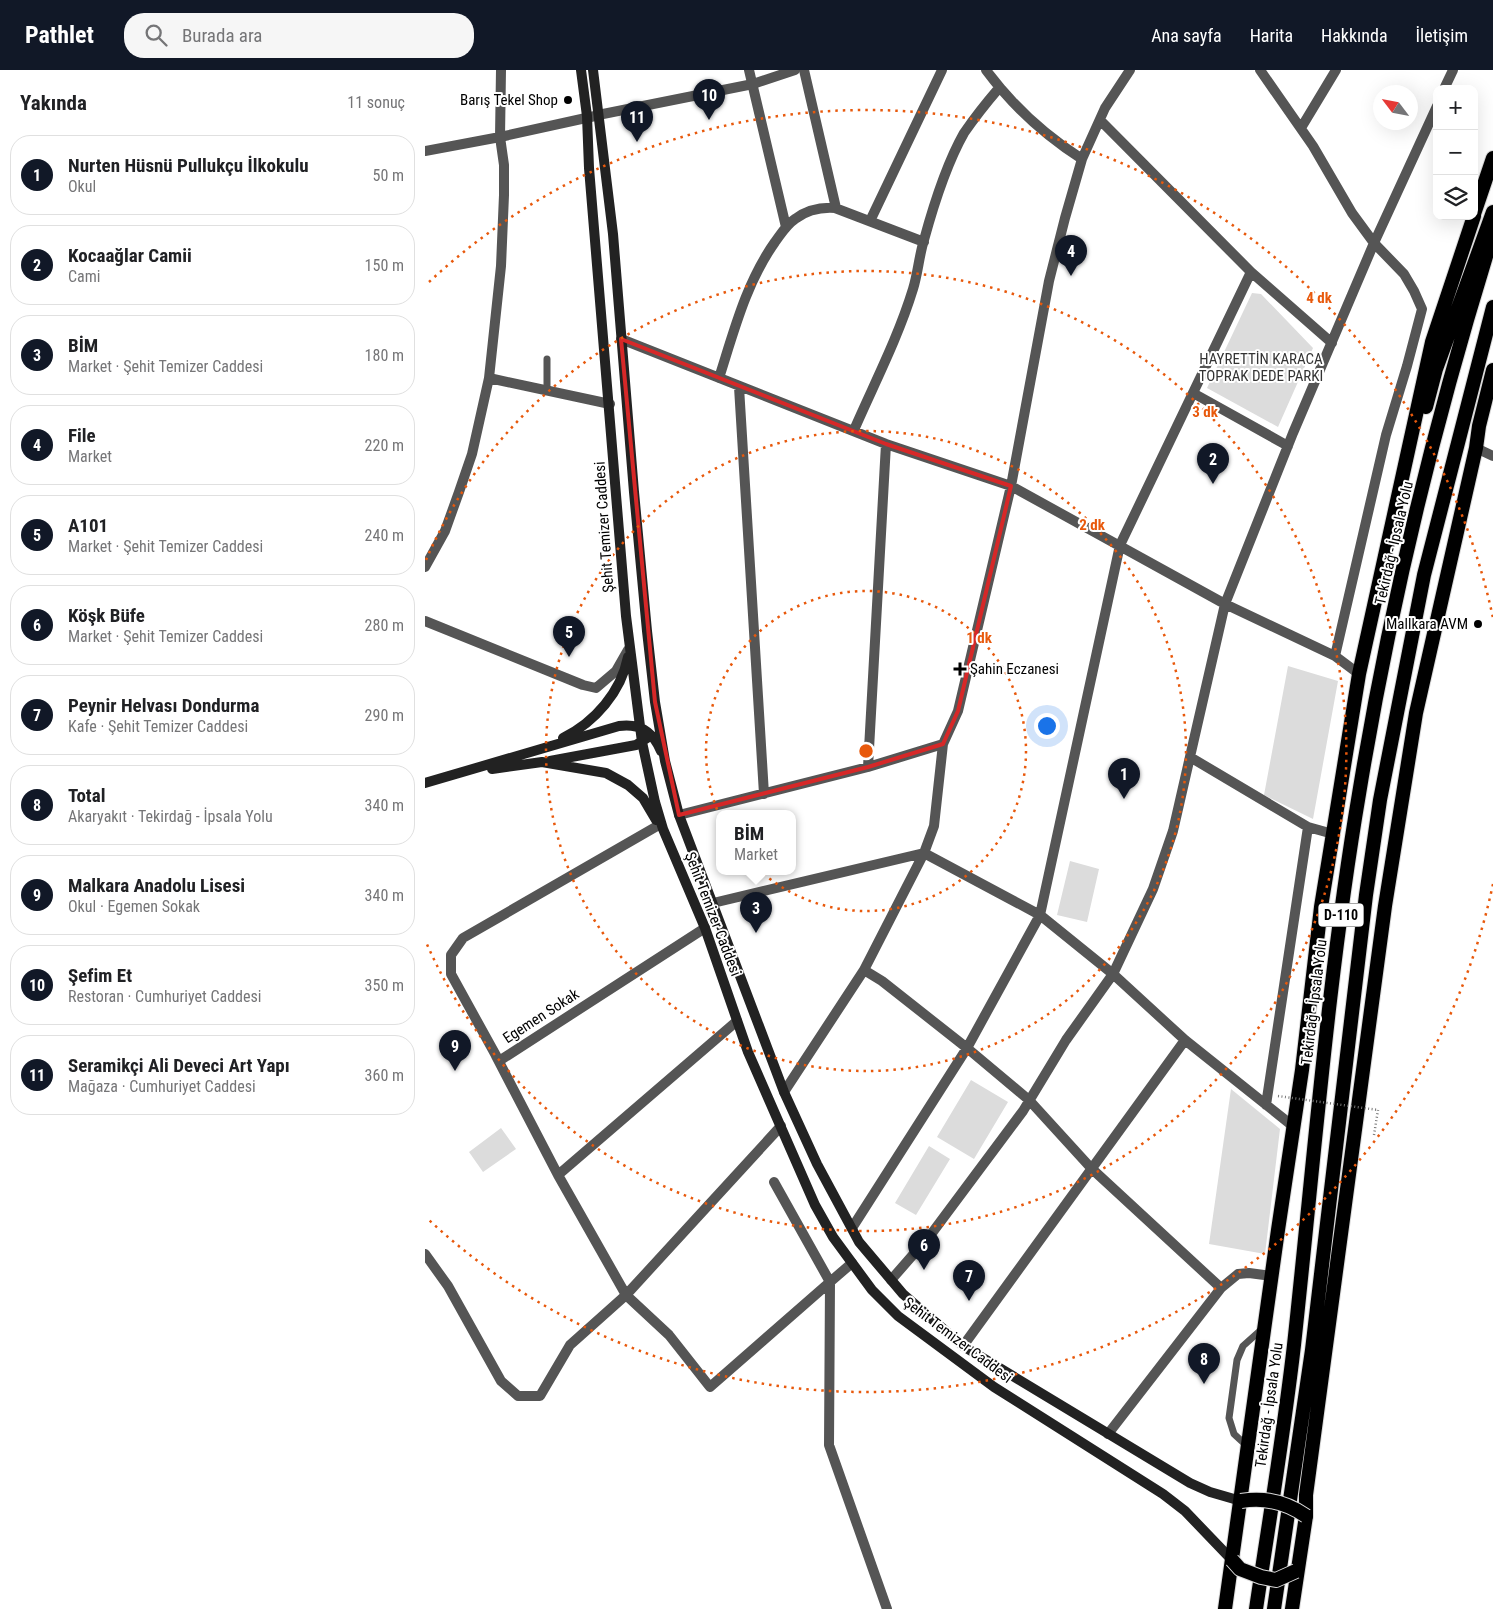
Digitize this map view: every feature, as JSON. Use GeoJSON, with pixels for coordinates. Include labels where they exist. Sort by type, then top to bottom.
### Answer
{"type":"FeatureCollection","features":[{"type":"Feature","properties":{"kind":"highway"},"geometry":{"type":"LineString","coordinates":[[1478,203],[1493,158]]}},
{"type":"Feature","properties":{"kind":"highway"},"geometry":{"type":"LineString","coordinates":[[1394,518],[1436,369],[1493,212]]}},
{"type":"Feature","properties":{"kind":"highway"},"geometry":{"type":"LineString","coordinates":[[1225,1609],[1294,1127],[1320,916],[1359,674],[1432,342],[1472,220]]}},
{"type":"Feature","properties":{"kind":"highway","name":"Tekirdağ - İpsala Yolu"},"geometry":{"type":"LineString","coordinates":[[1256,1609],[1293,1348],[1317,1103],[1344,894],[1373,712],[1401,581],[1436,434],[1464,327],[1493,234]]}},
{"type":"Feature","properties":{"kind":"highway","name":"D-110"},"geometry":{"type":"LineString","coordinates":[[1273,1609],[1312,1350],[1366,895],[1380,800],[1424,575],[1493,307]]}},
{"type":"Feature","properties":{"kind":"highway"},"geometry":{"type":"LineString","coordinates":[[1292,1609],[1306,1516],[1307,1485],[1385,906],[1416,713],[1493,370]]}},
{"type":"Feature","properties":{"kind":"highway"},"geometry":{"type":"LineString","coordinates":[[1476,448],[1493,402]]}},
{"type":"Feature","properties":{"kind":"highway"},"geometry":{"type":"LineString","coordinates":[[1241,1501],[1250,1499],[1280,1502],[1293,1507],[1306,1516]]}},
{"type":"Feature","properties":{"kind":"highway"},"geometry":{"type":"LineString","coordinates":[[1232,1560],[1240,1569],[1261,1578],[1276,1580],[1297,1571]]}},
{"type":"Feature","properties":{"kind":"main road","name":"Şehit Temizer Caddesi"},"geometry":{"type":"LineString","coordinates":[[581,70],[587,116],[589,168],[630,646],[643,742],[661,827],[705,928],[748,1052],[815,1205],[833,1237],[872,1290],[920,1334],[994,1387],[1163,1494],[1185,1511],[1232,1560]]}},
{"type":"Feature","properties":{"kind":"main road","name":"Şehit Temizer Caddesi"},"geometry":{"type":"LineString","coordinates":[[593,70],[613,234],[635,502],[655,702],[665,761],[679,815],[784,1092],[817,1164],[859,1242],[903,1294],[963,1346],[1190,1483],[1210,1492],[1241,1501]]}},
{"type":"Feature","properties":{"kind":"main road"},"geometry":{"type":"LineString","coordinates":[[541,748],[581,727],[609,700],[623,676],[630,646]]}},
{"type":"Feature","properties":{"kind":"main road"},"geometry":{"type":"LineString","coordinates":[[464,772],[542,762],[636,745],[643,742],[654,726],[655,702]]}},
{"type":"Feature","properties":{"kind":"main road"},"geometry":{"type":"LineString","coordinates":[[425,783],[541,748],[631,724],[650,734],[659,746],[665,761]]}},
{"type":"Feature","properties":{"kind":"main road"},"geometry":{"type":"LineString","coordinates":[[542,762],[606,773],[628,785],[643,798],[661,827]]}},
{"type":"Feature","properties":{"kind":"street"},"geometry":{"type":"LineString","coordinates":[[425,567],[445,531],[464,477],[474,444],[489,378],[501,266],[505,195],[501,137],[501,70]]}},
{"type":"Feature","properties":{"kind":"street"},"geometry":{"type":"LineString","coordinates":[[749,70],[786,227]]}},
{"type":"Feature","properties":{"kind":"street"},"geometry":{"type":"LineString","coordinates":[[425,150],[501,137],[587,116],[753,84],[795,70]]}},
{"type":"Feature","properties":{"kind":"street"},"geometry":{"type":"LineString","coordinates":[[804,70],[836,208]]}},
{"type":"Feature","properties":{"kind":"street"},"geometry":{"type":"LineString","coordinates":[[870,221],[942,70]]}},
{"type":"Feature","properties":{"kind":"street"},"geometry":{"type":"LineString","coordinates":[[986,70],[999,88],[1059,144],[1082,160]]}},
{"type":"Feature","properties":{"kind":"street"},"geometry":{"type":"LineString","coordinates":[[784,1092],[864,970],[924,853],[934,826],[943,744],[958,711],[1011,486],[1049,281],[1082,160],[1105,108],[1130,70]]}},
{"type":"Feature","properties":{"kind":"street"},"geometry":{"type":"LineString","coordinates":[[1260,70],[1313,146],[1357,220],[1374,243],[1403,274],[1414,291],[1422,309],[1386,435],[1335,656]]}},
{"type":"Feature","properties":{"kind":"street"},"geometry":{"type":"LineString","coordinates":[[1301,128],[1336,70]]}},
{"type":"Feature","properties":{"kind":"street"},"geometry":{"type":"LineString","coordinates":[[1447,85],[1453,70]]}},
{"type":"Feature","properties":{"kind":"street"},"geometry":{"type":"LineString","coordinates":[[853,430],[908,303],[917,278],[923,242],[939,192],[960,142],[979,112],[999,88]]}},
{"type":"Feature","properties":{"kind":"street"},"geometry":{"type":"LineString","coordinates":[[891,1280],[931,1233],[1023,1111],[1066,1040],[1113,974],[1153,889],[1173,831],[1225,604],[1288,446],[1374,243],[1433,115]]}},
{"type":"Feature","properties":{"kind":"street"},"geometry":{"type":"LineString","coordinates":[[1100,120],[1251,272],[1332,343]]}},
{"type":"Feature","properties":{"kind":"street"},"geometry":{"type":"LineString","coordinates":[[719,378],[750,285],[767,254],[786,227],[796,218],[820,207],[836,208],[923,242]]}},
{"type":"Feature","properties":{"kind":"street"},"geometry":{"type":"LineString","coordinates":[[852,1228],[967,1048],[1040,915],[1120,545],[1251,272]]}},
{"type":"Feature","properties":{"kind":"street"},"geometry":{"type":"LineString","coordinates":[[621,339],[886,444],[1011,486],[1225,604],[1335,656],[1359,674]]}},
{"type":"Feature","properties":{"kind":"street"},"geometry":{"type":"LineString","coordinates":[[489,378],[610,404]]}},
{"type":"Feature","properties":{"kind":"street"},"geometry":{"type":"LineString","coordinates":[[739,387],[764,794]]}},
{"type":"Feature","properties":{"kind":"street"},"geometry":{"type":"LineString","coordinates":[[1193,392],[1288,446]]}},
{"type":"Feature","properties":{"kind":"street"},"geometry":{"type":"LineString","coordinates":[[869,767],[886,444]]}},
{"type":"Feature","properties":{"kind":"street"},"geometry":{"type":"LineString","coordinates":[[1476,448],[1493,456]]}},
{"type":"Feature","properties":{"kind":"street"},"geometry":{"type":"LineString","coordinates":[[425,621],[583,685],[596,688],[616,671],[630,646]]}},
{"type":"Feature","properties":{"kind":"street"},"geometry":{"type":"LineString","coordinates":[[679,815],[869,767],[943,744]]}},
{"type":"Feature","properties":{"kind":"street"},"geometry":{"type":"LineString","coordinates":[[1190,757],[1309,827],[1333,834]]}},
{"type":"Feature","properties":{"kind":"street","name":"Egemen Sokak"},"geometry":{"type":"LineString","coordinates":[[661,827],[463,938],[451,955],[451,974],[499,1061],[705,928]]}},
{"type":"Feature","properties":{"kind":"street"},"geometry":{"type":"LineString","coordinates":[[1266,1105],[1309,827]]}},
{"type":"Feature","properties":{"kind":"street"},"geometry":{"type":"LineString","coordinates":[[713,904],[924,853],[1040,915],[1113,974],[1185,1040],[1294,1127]]}},
{"type":"Feature","properties":{"kind":"street"},"geometry":{"type":"LineString","coordinates":[[864,970],[882,981],[1029,1100],[1091,1168],[1221,1288]]}},
{"type":"Feature","properties":{"kind":"street"},"geometry":{"type":"LineString","coordinates":[[558,1175],[737,1020]]}},
{"type":"Feature","properties":{"kind":"street"},"geometry":{"type":"LineString","coordinates":[[963,1346],[1185,1040]]}},
{"type":"Feature","properties":{"kind":"street"},"geometry":{"type":"LineString","coordinates":[[496,1056],[558,1175],[626,1295],[669,1336],[710,1388],[852,1263]]}},
{"type":"Feature","properties":{"kind":"street"},"geometry":{"type":"LineString","coordinates":[[425,1254],[448,1286],[501,1381],[518,1396],[539,1396],[570,1345],[626,1295],[781,1126]]}},
{"type":"Feature","properties":{"kind":"street"},"geometry":{"type":"LineString","coordinates":[[774,1182],[830,1282],[829,1444],[887,1609]]}},
{"type":"Feature","properties":{"kind":"street"},"geometry":{"type":"LineString","coordinates":[[1108,1434],[1221,1288],[1238,1274],[1249,1273],[1272,1276]]}},
{"type":"Feature","properties":{"kind":"lane"},"geometry":{"type":"LineString","coordinates":[[547,359],[547,391]]}},
{"type":"Feature","properties":{"kind":"lane"},"geometry":{"type":"LineString","coordinates":[[1248,1448],[1234,1434],[1229,1418],[1237,1360],[1243,1346],[1265,1327]]}},
{"type":"Feature","properties":{"kind":"path"},"geometry":{"type":"LineString","coordinates":[[1278,1096],[1379,1110],[1375,1135]]}},
{"type":"Feature","properties":{"kind":"highlighted area"},"geometry":{"type":"Polygon","coordinates":[[[621,339],[886,444],[1011,486],[958,711],[943,744],[868,767],[679,815],[655,702],[621,339]]]}},
{"type":"Feature","properties":{"kind":"green space","name":"HAYRETTİN KARACA TOPRAK DEDE PARKI"},"geometry":{"type":"Polygon","coordinates":[[[1252,293],[1261,294],[1313,348],[1278,427],[1207,388],[1252,293]]]}},
{"type":"Feature","properties":{"kind":"green space"},"geometry":{"type":"Polygon","coordinates":[[[1288,666],[1338,681],[1313,819],[1264,795],[1288,666]]]}},
{"type":"Feature","properties":{"kind":"green space"},"geometry":{"type":"Polygon","coordinates":[[[1070,861],[1099,869],[1087,922],[1057,915],[1070,861]]]}},
{"type":"Feature","properties":{"kind":"green space"},"geometry":{"type":"Polygon","coordinates":[[[971,1080],[1008,1102],[974,1159],[937,1137],[971,1080]]]}},
{"type":"Feature","properties":{"kind":"green space"},"geometry":{"type":"Polygon","coordinates":[[[1231,1089],[1280,1129],[1265,1254],[1209,1244],[1231,1089]]]}},
{"type":"Feature","properties":{"kind":"green space"},"geometry":{"type":"Polygon","coordinates":[[[501,1128],[516,1149],[483,1172],[469,1152],[501,1128]]]}},
{"type":"Feature","properties":{"kind":"green space"},"geometry":{"type":"Polygon","coordinates":[[[929,1146],[950,1159],[916,1215],[895,1203],[929,1146]]]}},
{"type":"Feature","properties":{"kind":"place","name":"Barış Tekel Shop"},"geometry":{"type":"Point","coordinates":[568,100]}},
{"type":"Feature","properties":{"kind":"place","name":"Şefim Et"},"geometry":{"type":"Point","coordinates":[709,120]}},
{"type":"Feature","properties":{"kind":"place","name":"Seramikçi Ali Deveci Art Yapı"},"geometry":{"type":"Point","coordinates":[637,142]}},
{"type":"Feature","properties":{"kind":"place","name":"File"},"geometry":{"type":"Point","coordinates":[1071,276]}},
{"type":"Feature","properties":{"kind":"place","name":"Kocaağlar Camii"},"geometry":{"type":"Point","coordinates":[1213,484]}},
{"type":"Feature","properties":{"kind":"place","name":"Mallkara AVM"},"geometry":{"type":"Point","coordinates":[1478,624]}},
{"type":"Feature","properties":{"kind":"place","name":"A101"},"geometry":{"type":"Point","coordinates":[569,657]}},
{"type":"Feature","properties":{"kind":"place","name":"Şahin Eczanesi"},"geometry":{"type":"Point","coordinates":[960,669]}},
{"type":"Feature","properties":{"kind":"place","name":"Nurten Hüsnü Pullukçu İlkokulu"},"geometry":{"type":"Point","coordinates":[1124,799]}},
{"type":"Feature","properties":{"kind":"place","name":"BİM"},"geometry":{"type":"Point","coordinates":[756,933]}},
{"type":"Feature","properties":{"kind":"place","name":"Malkara Anadolu Lisesi"},"geometry":{"type":"Point","coordinates":[455,1071]}},
{"type":"Feature","properties":{"kind":"place","name":"Köşk Büfe"},"geometry":{"type":"Point","coordinates":[924,1270]}},
{"type":"Feature","properties":{"kind":"place","name":"Peynir Helvası Dondurma"},"geometry":{"type":"Point","coordinates":[969,1301]}},
{"type":"Feature","properties":{"kind":"place","name":"Total"},"geometry":{"type":"Point","coordinates":[1204,1384]}}]}
